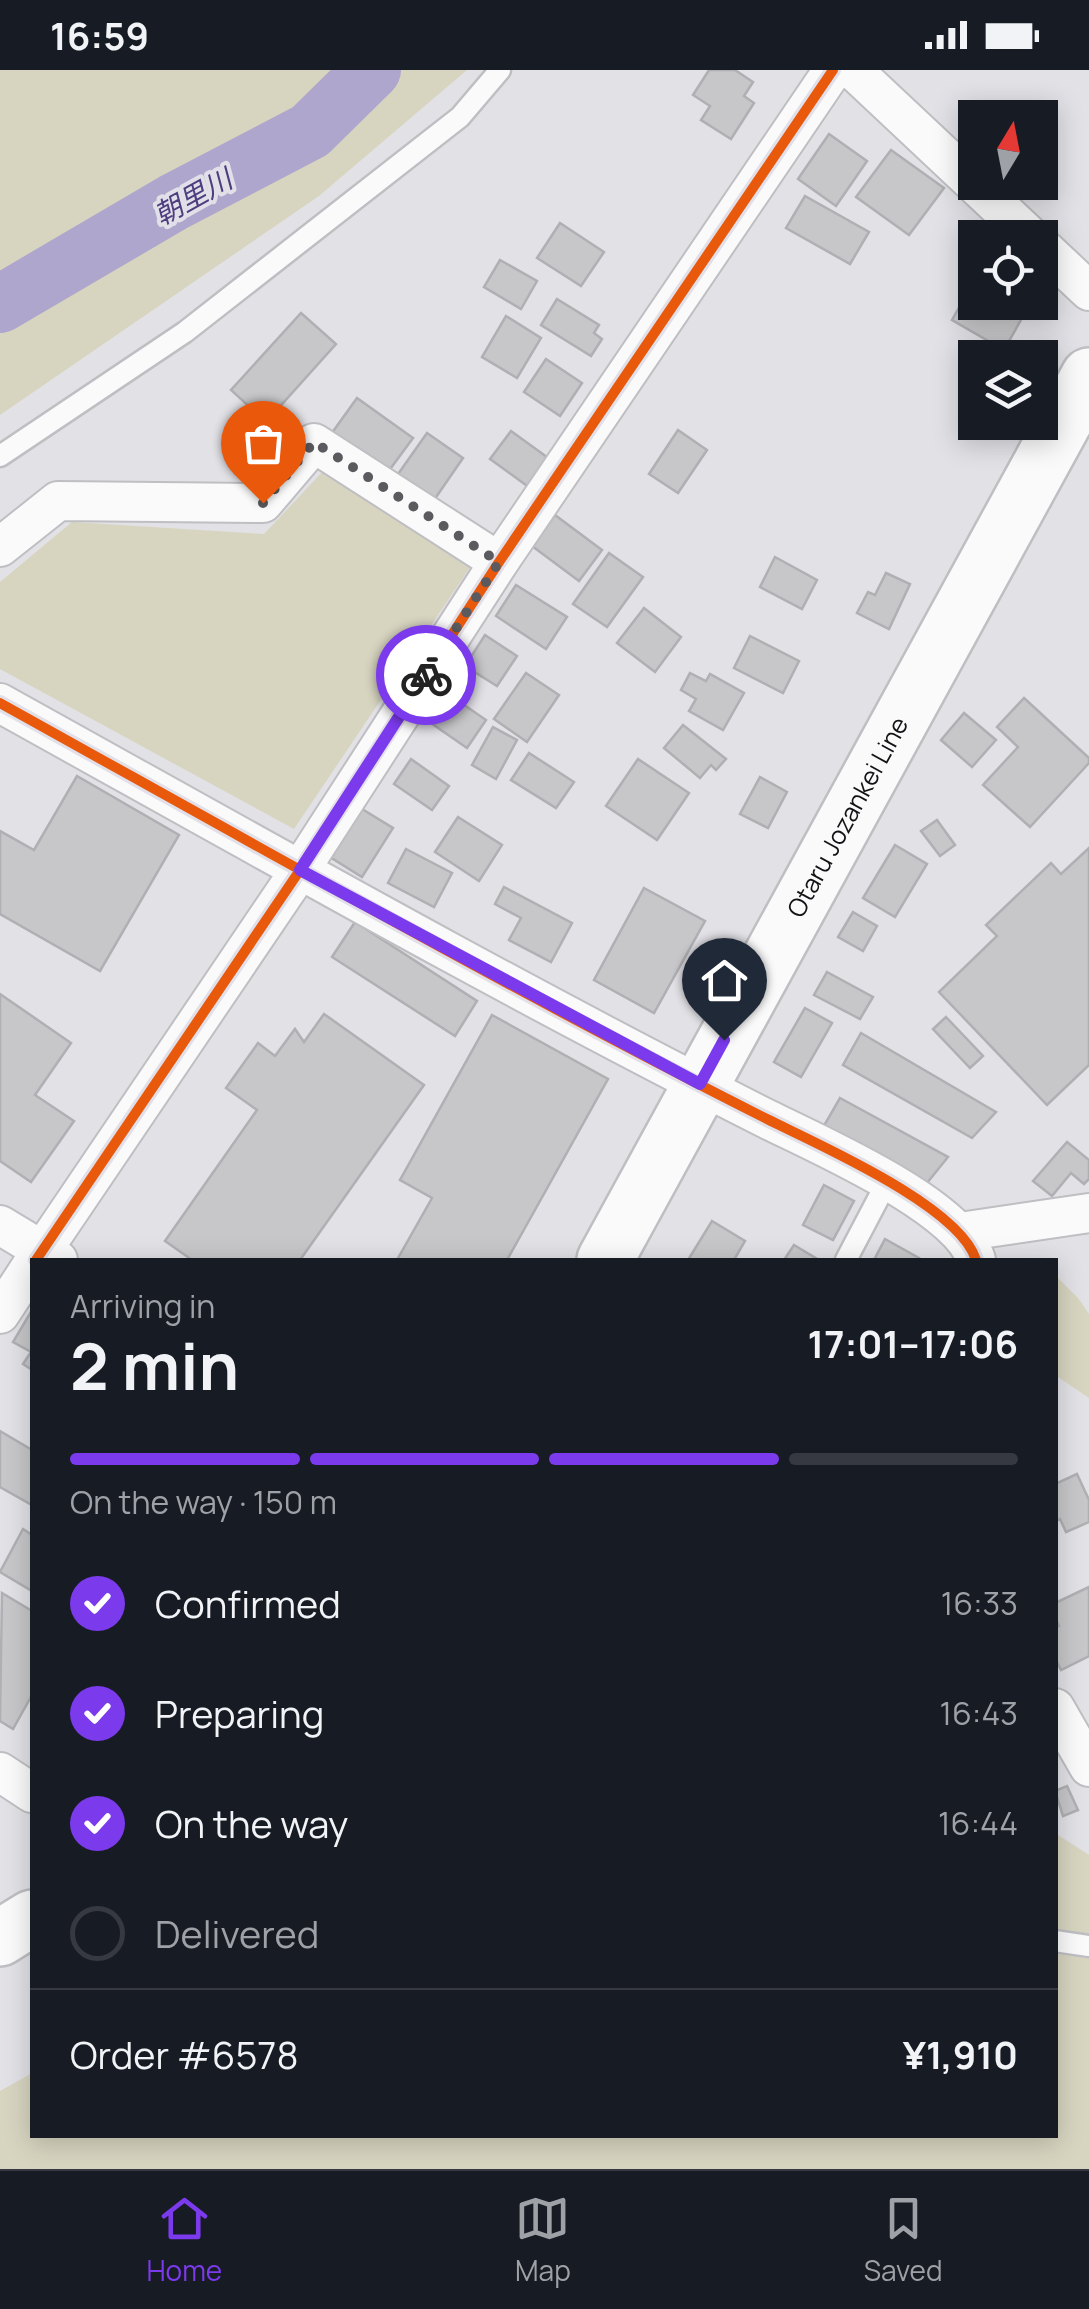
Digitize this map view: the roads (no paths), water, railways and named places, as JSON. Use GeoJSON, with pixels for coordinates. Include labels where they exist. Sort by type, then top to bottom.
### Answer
{"type":"FeatureCollection","features":[{"type":"Feature","properties":{"kind":"main road","name":"Otaru Jozankei Line"},"geometry":{"type":"LineString","coordinates":[[606,1258],[1089,376]]}},
{"type":"Feature","properties":{"kind":"main road"},"geometry":{"type":"LineString","coordinates":[[0,1938],[30,1919]]}},
{"type":"Feature","properties":{"kind":"street"},"geometry":{"type":"LineString","coordinates":[[43,1258],[499,562],[833,70]]}},
{"type":"Feature","properties":{"kind":"street"},"geometry":{"type":"LineString","coordinates":[[854,70],[1013,220]]}},
{"type":"Feature","properties":{"kind":"street"},"geometry":{"type":"LineString","coordinates":[[1058,262],[1089,291]]}},
{"type":"Feature","properties":{"kind":"street"},"geometry":{"type":"LineString","coordinates":[[0,547],[58,501],[263,503],[314,442],[499,562]]}},
{"type":"Feature","properties":{"kind":"street"},"geometry":{"type":"LineString","coordinates":[[0,703],[300,870],[888,1180],[968,1246],[1089,1214]]}},
{"type":"Feature","properties":{"kind":"street"},"geometry":{"type":"LineString","coordinates":[[0,1225],[41,1258]]}},
{"type":"Feature","properties":{"kind":"street"},"geometry":{"type":"LineString","coordinates":[[0,1314],[30,1275]]}},
{"type":"Feature","properties":{"kind":"street"},"geometry":{"type":"LineString","coordinates":[[1058,1717],[1089,1767]]}},
{"type":"Feature","properties":{"kind":"street"},"geometry":{"type":"LineString","coordinates":[[0,1772],[30,1792]]}},
{"type":"Feature","properties":{"kind":"lane"},"geometry":{"type":"LineString","coordinates":[[0,456],[185,332],[460,118],[500,70]]}},
{"type":"Feature","properties":{"kind":"lane"},"geometry":{"type":"LineString","coordinates":[[847,1258],[888,1180]]}},
{"type":"Feature","properties":{"kind":"lane"},"geometry":{"type":"LineString","coordinates":[[1058,1941],[1089,1946]]}},
{"type":"Feature","properties":{"kind":"waterway","name":"朝里川"},"geometry":{"type":"LineString","coordinates":[[0,304],[174,202],[310,131],[372,70]]}}]}
